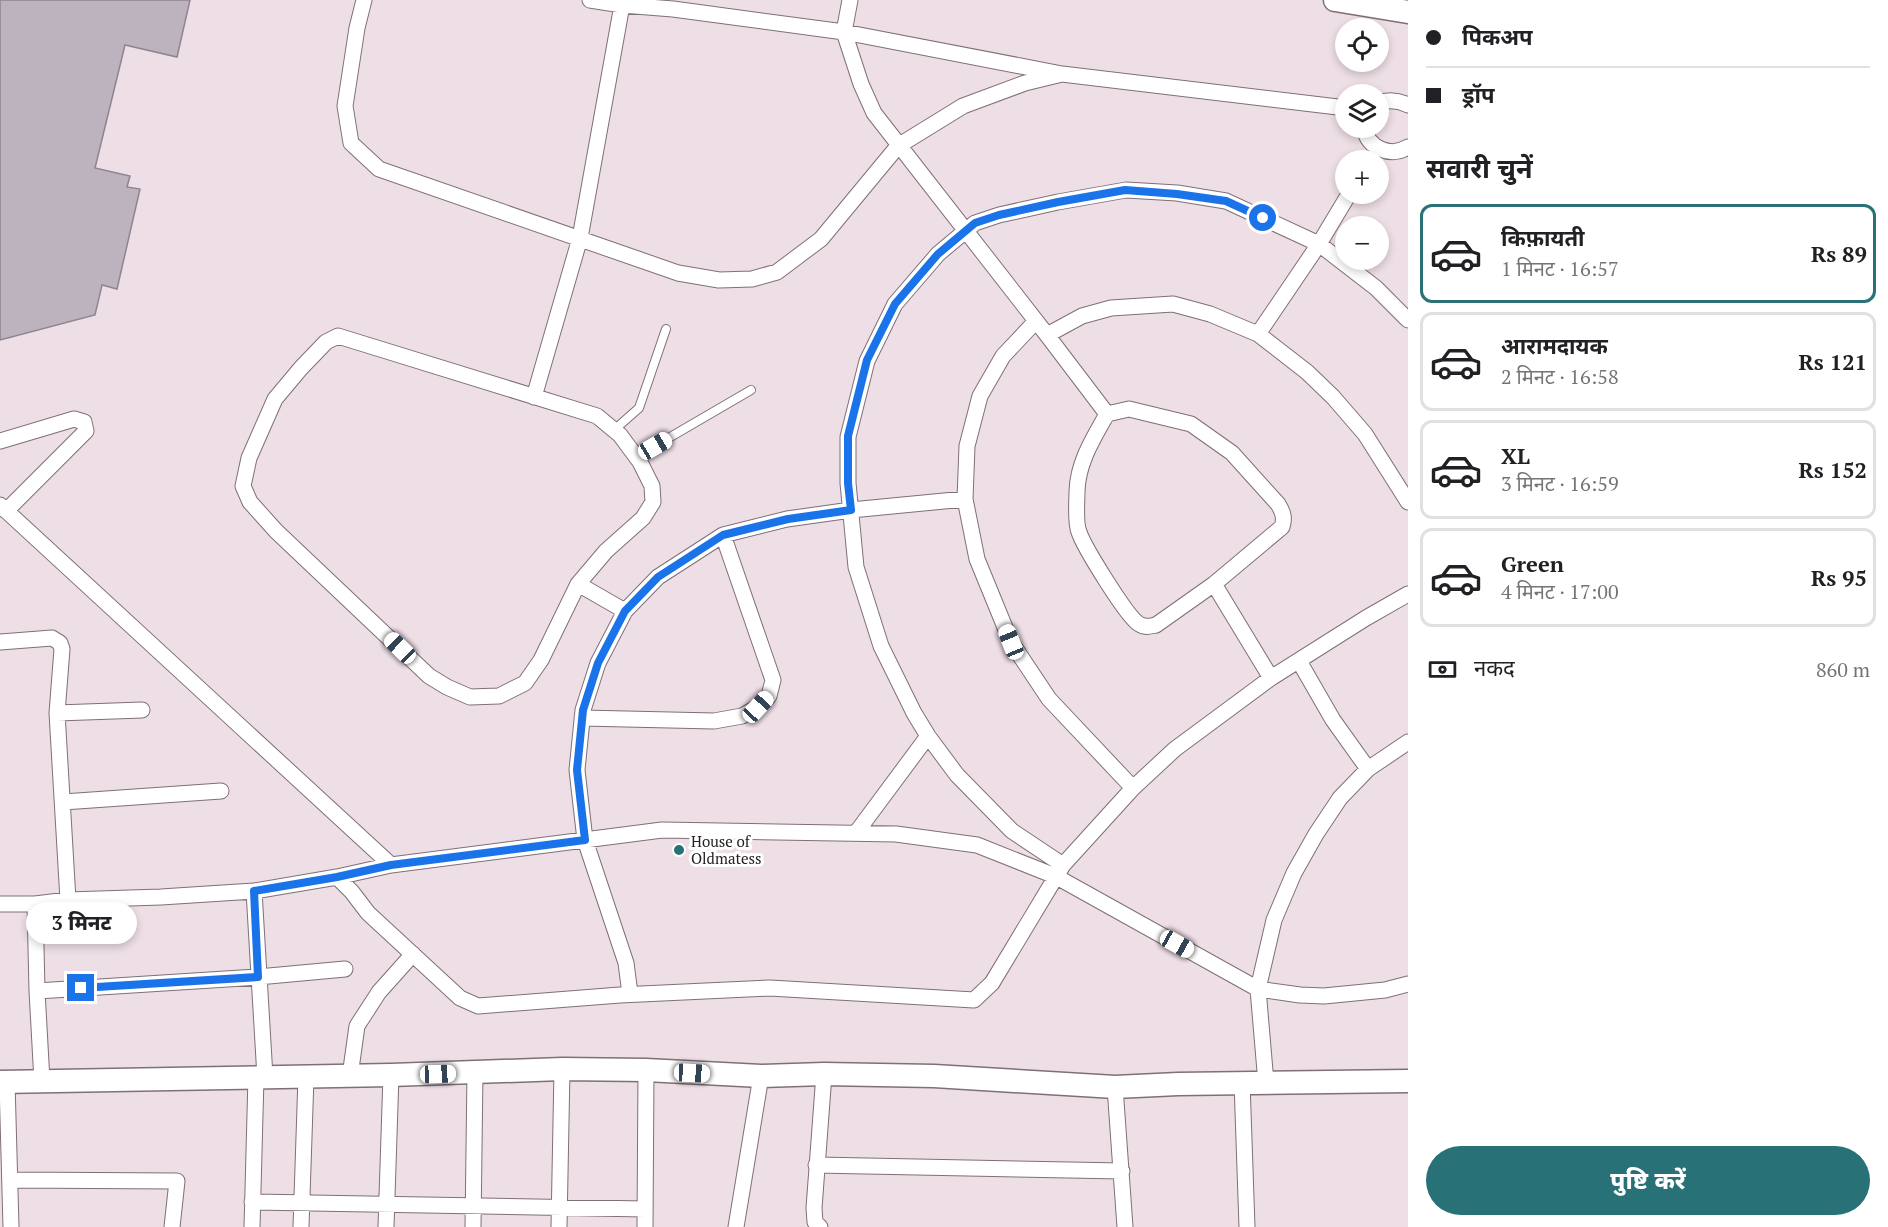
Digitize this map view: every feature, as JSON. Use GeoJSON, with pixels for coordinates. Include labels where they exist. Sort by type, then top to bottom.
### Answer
{"type":"FeatureCollection","features":[{"type":"Feature","properties":{"kind":"street"},"geometry":{"type":"LineString","coordinates":[[364,0],[357,27],[345,106],[351,143],[379,169],[678,273],[719,280],[752,279],[777,272],[821,238],[898,146],[963,106],[1025,83],[1062,74]]}},
{"type":"Feature","properties":{"kind":"street"},"geometry":{"type":"LineString","coordinates":[[590,0],[622,6],[673,9],[844,32],[1062,74],[1335,107]]}},
{"type":"Feature","properties":{"kind":"street"},"geometry":{"type":"LineString","coordinates":[[850,0],[844,32],[861,84],[874,113],[1107,414]]}},
{"type":"Feature","properties":{"kind":"street"},"geometry":{"type":"LineString","coordinates":[[1335,0],[1408,12]]}},
{"type":"Feature","properties":{"kind":"street"},"geometry":{"type":"LineString","coordinates":[[534,397],[580,238],[622,6]]}},
{"type":"Feature","properties":{"kind":"street"},"geometry":{"type":"LineString","coordinates":[[1389,101],[1399,101],[1408,105]]}},
{"type":"Feature","properties":{"kind":"street"},"geometry":{"type":"LineString","coordinates":[[1389,152],[1402,151],[1408,147]]}},
{"type":"Feature","properties":{"kind":"street"},"geometry":{"type":"LineString","coordinates":[[1408,320],[1376,288],[1319,244],[1226,201],[1125,190],[1058,202],[999,215],[975,223],[938,254],[895,304],[867,360],[848,436],[848,483],[856,567],[881,646],[928,736],[957,775],[1012,831],[1059,870],[1258,989],[1324,996],[1385,990],[1408,984]]}},
{"type":"Feature","properties":{"kind":"street"},"geometry":{"type":"LineString","coordinates":[[1258,334],[1319,244],[1343,204]]}},
{"type":"Feature","properties":{"kind":"street"},"geometry":{"type":"LineString","coordinates":[[1047,335],[1082,316],[1111,308],[1173,304],[1210,314],[1258,334],[1307,372],[1333,397],[1365,434],[1408,502]]}},
{"type":"Feature","properties":{"kind":"street"},"geometry":{"type":"LineString","coordinates":[[1036,321],[1003,356],[981,396],[967,446],[965,500],[977,559],[1011,642],[1049,699],[1133,788]]}},
{"type":"Feature","properties":{"kind":"street"},"geometry":{"type":"LineString","coordinates":[[338,336],[534,397],[597,416],[620,435],[636,457],[652,486],[653,502],[643,518],[606,551],[578,584],[541,660],[525,683],[499,696],[470,697],[429,676],[276,531],[250,502],[243,486],[249,458],[275,399],[326,342],[338,336]]}},
{"type":"Feature","properties":{"kind":"street"},"geometry":{"type":"LineString","coordinates":[[1130,409],[1191,424],[1232,453],[1278,504],[1285,520],[1282,527],[1214,584],[1156,625],[1146,627],[1139,625],[1131,617],[1099,568],[1078,531],[1077,489],[1085,454],[1107,414],[1130,409]]}},
{"type":"Feature","properties":{"kind":"street"},"geometry":{"type":"LineString","coordinates":[[0,441],[74,419],[84,422],[86,431],[3,508],[391,865]]}},
{"type":"Feature","properties":{"kind":"street"},"geometry":{"type":"LineString","coordinates":[[630,994],[626,963],[585,840],[577,770],[582,718],[598,663],[625,611],[658,577],[723,535],[788,519],[851,510],[965,500]]}},
{"type":"Feature","properties":{"kind":"street"},"geometry":{"type":"LineString","coordinates":[[582,718],[714,722],[742,716],[758,707],[769,696],[773,680],[723,535]]}},
{"type":"Feature","properties":{"kind":"street"},"geometry":{"type":"LineString","coordinates":[[578,584],[625,611]]}},
{"type":"Feature","properties":{"kind":"street"},"geometry":{"type":"LineString","coordinates":[[1214,584],[1271,678]]}},
{"type":"Feature","properties":{"kind":"street"},"geometry":{"type":"LineString","coordinates":[[337,877],[368,913],[460,998],[478,1006],[630,994],[770,988],[974,1000],[992,983],[1059,870],[1133,788],[1176,749],[1271,678],[1408,594]]}},
{"type":"Feature","properties":{"kind":"street"},"geometry":{"type":"LineString","coordinates":[[0,642],[52,638],[60,643],[62,649],[57,713],[68,900]]}},
{"type":"Feature","properties":{"kind":"street"},"geometry":{"type":"LineString","coordinates":[[1299,661],[1333,720],[1368,769]]}},
{"type":"Feature","properties":{"kind":"street"},"geometry":{"type":"LineString","coordinates":[[57,713],[142,710]]}},
{"type":"Feature","properties":{"kind":"street"},"geometry":{"type":"LineString","coordinates":[[856,833],[928,736]]}},
{"type":"Feature","properties":{"kind":"street"},"geometry":{"type":"LineString","coordinates":[[1266,1083],[1258,989],[1274,920],[1294,873],[1340,798],[1368,769],[1406,747]]}},
{"type":"Feature","properties":{"kind":"street"},"geometry":{"type":"LineString","coordinates":[[63,802],[221,791]]}},
{"type":"Feature","properties":{"kind":"street"},"geometry":{"type":"LineString","coordinates":[[0,904],[254,891],[391,865],[662,830],[896,834],[977,845],[1059,870]]}},
{"type":"Feature","properties":{"kind":"street"},"geometry":{"type":"LineString","coordinates":[[252,1227],[261,1077],[254,891]]}},
{"type":"Feature","properties":{"kind":"street"},"geometry":{"type":"LineString","coordinates":[[35,904],[42,1081]]}},
{"type":"Feature","properties":{"kind":"street"},"geometry":{"type":"LineString","coordinates":[[350,1076],[357,1026],[379,993],[413,954]]}},
{"type":"Feature","properties":{"kind":"street"},"geometry":{"type":"LineString","coordinates":[[37,991],[345,969]]}},
{"type":"Feature","properties":{"kind":"street"},"geometry":{"type":"LineString","coordinates":[[11,1227],[4,1082],[391,1076],[562,1069],[646,1070],[761,1076],[824,1074],[934,1076],[1114,1087],[1242,1082],[1407,1083]]}},
{"type":"Feature","properties":{"kind":"street"},"geometry":{"type":"LineString","coordinates":[[559,1227],[562,1069]]}},
{"type":"Feature","properties":{"kind":"street"},"geometry":{"type":"LineString","coordinates":[[645,1227],[646,1070]]}},
{"type":"Feature","properties":{"kind":"street"},"geometry":{"type":"LineString","coordinates":[[473,1227],[475,1072]]}},
{"type":"Feature","properties":{"kind":"street"},"geometry":{"type":"LineString","coordinates":[[820,1227],[815,1222],[814,1208],[824,1074]]}},
{"type":"Feature","properties":{"kind":"street"},"geometry":{"type":"LineString","coordinates":[[386,1227],[391,1076]]}},
{"type":"Feature","properties":{"kind":"street"},"geometry":{"type":"LineString","coordinates":[[736,1227],[761,1076]]}},
{"type":"Feature","properties":{"kind":"street"},"geometry":{"type":"LineString","coordinates":[[301,1227],[306,1077]]}},
{"type":"Feature","properties":{"kind":"street"},"geometry":{"type":"LineString","coordinates":[[1242,1082],[1246,1227]]}},
{"type":"Feature","properties":{"kind":"street"},"geometry":{"type":"LineString","coordinates":[[1114,1087],[1125,1227]]}},
{"type":"Feature","properties":{"kind":"street"},"geometry":{"type":"LineString","coordinates":[[816,1165],[1122,1171]]}},
{"type":"Feature","properties":{"kind":"street"},"geometry":{"type":"LineString","coordinates":[[10,1180],[177,1181],[172,1227]]}},
{"type":"Feature","properties":{"kind":"street"},"geometry":{"type":"LineString","coordinates":[[252,1202],[645,1209]]}},
{"type":"Feature","properties":{"kind":"lane"},"geometry":{"type":"LineString","coordinates":[[614,430],[639,408],[666,328]]}},
{"type":"Feature","properties":{"kind":"lane"},"geometry":{"type":"LineString","coordinates":[[636,457],[751,390]]}},
{"type":"Feature","properties":{"kind":"building"},"geometry":{"type":"Polygon","coordinates":[[[0,0],[190,0],[177,57],[125,45],[95,168],[130,176],[127,187],[140,189],[117,289],[102,285],[95,315],[0,340],[0,0]]]}},
{"type":"Feature","properties":{"kind":"place","name":"House of Oldmatess"},"geometry":{"type":"Point","coordinates":[679,850]}},
{"type":"Feature","properties":{"kind":"route"},"geometry":{"type":"LineString","coordinates":[[81,988],[258,977],[254,891],[391,865],[585,840],[577,770],[583,710],[598,663],[625,611],[658,577],[723,535],[788,519],[851,510],[848,483],[848,436],[867,360],[895,304],[938,254],[975,223],[999,215],[1058,202],[1125,190],[1226,201],[1263,218]]}}]}
